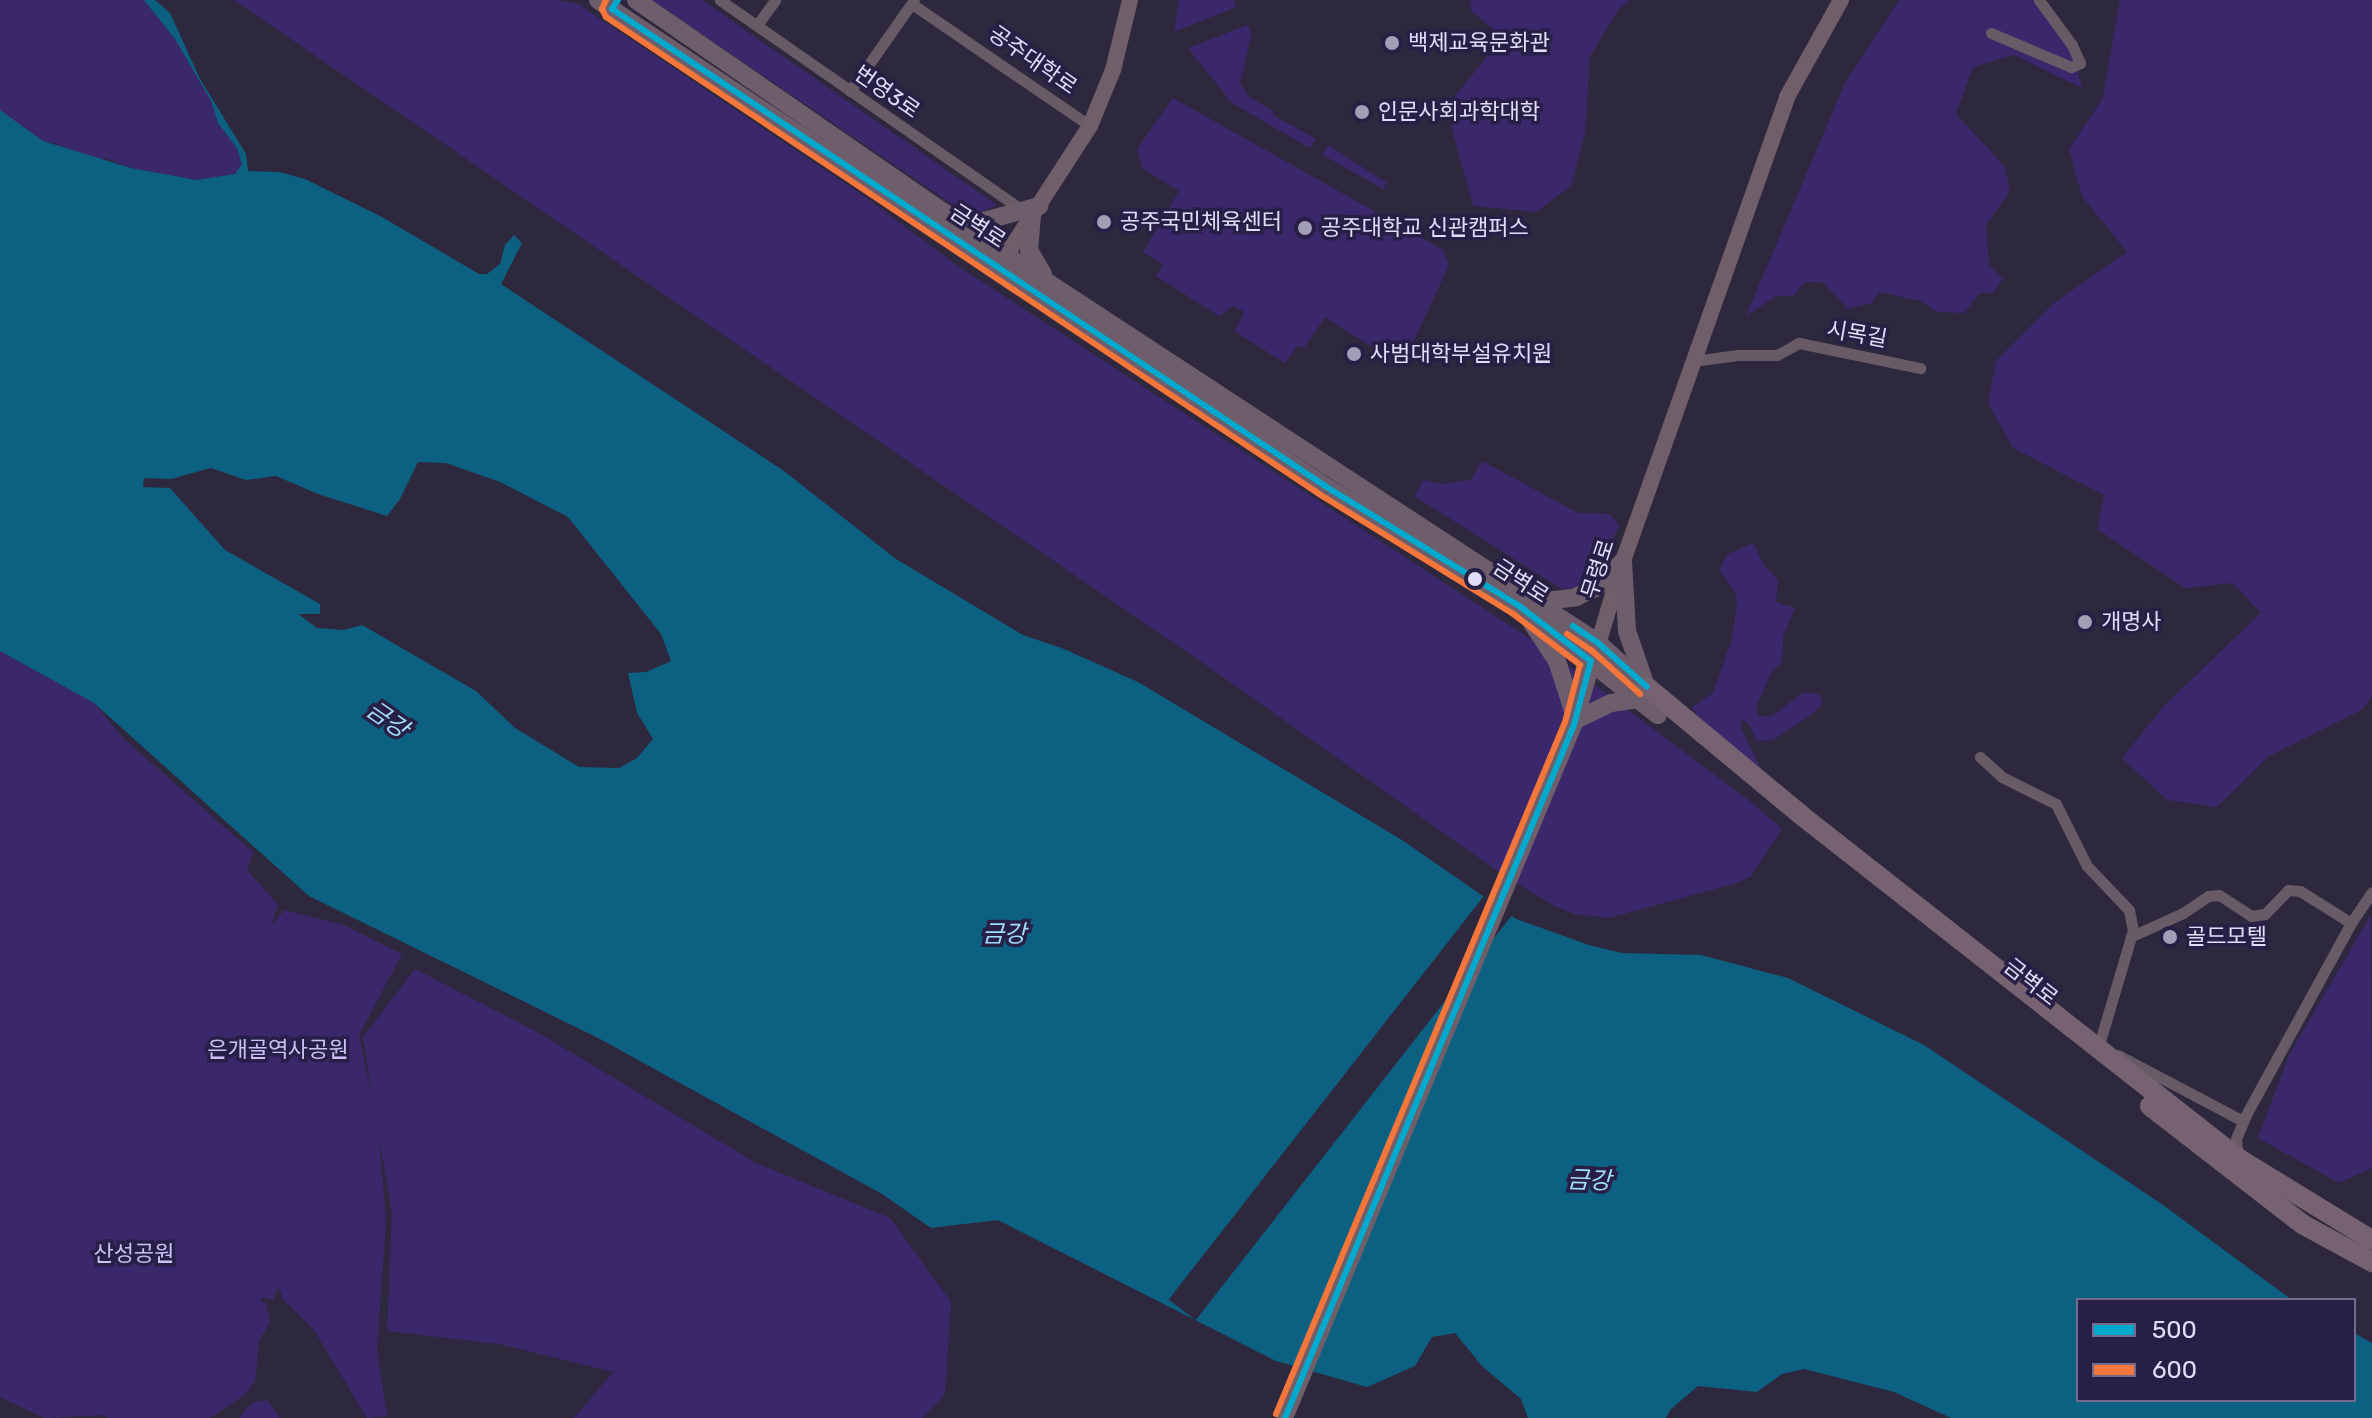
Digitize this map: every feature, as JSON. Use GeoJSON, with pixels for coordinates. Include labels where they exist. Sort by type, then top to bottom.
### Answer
{"type":"FeatureCollection","features":[{"type":"Feature","properties":{"kind":"highway","name":"금벽로"},"geometry":{"type":"LineString","coordinates":[[1643,693],[2238,1158],[2372,1240]]}},
{"type":"Feature","properties":{"kind":"highway","name":"금벽로"},"geometry":{"type":"LineString","coordinates":[[1658,715],[1795,827],[2230,1169],[2302,1224],[2372,1262]]}},
{"type":"Feature","properties":{"kind":"main road","name":"금벽로"},"geometry":{"type":"LineString","coordinates":[[636,0],[965,226],[1002,261],[1053,285],[1597,642],[1643,693],[1658,715]]}},
{"type":"Feature","properties":{"kind":"main road","name":"공주대학로"},"geometry":{"type":"LineString","coordinates":[[1002,261],[1090,126],[1113,70],[1130,0]]}},
{"type":"Feature","properties":{"kind":"main road","name":"무령로"},"geometry":{"type":"LineString","coordinates":[[1285,1418],[1575,723],[1623,561],[1787,97],[1841,0]]}},
{"type":"Feature","properties":{"kind":"main road","name":"금벽로"},"geometry":{"type":"LineString","coordinates":[[609,3],[1002,261],[1395,532],[1518,605],[1591,661],[1643,693]]}},
{"type":"Feature","properties":{"kind":"main road"},"geometry":{"type":"LineString","coordinates":[[965,226],[1032,211],[1029,250],[1035,265],[1053,285]]}},
{"type":"Feature","properties":{"kind":"main road"},"geometry":{"type":"LineString","coordinates":[[1518,605],[1557,661],[1575,723],[1611,703],[1643,693],[1627,631],[1623,561]]}},
{"type":"Feature","properties":{"kind":"main road"},"geometry":{"type":"LineString","coordinates":[[1538,602],[1576,597],[1597,587],[1623,561]]}},
{"type":"Feature","properties":{"kind":"street","name":"번영3로"},"geometry":{"type":"LineString","coordinates":[[720,0],[850,91],[1032,211]]}},
{"type":"Feature","properties":{"kind":"street"},"geometry":{"type":"LineString","coordinates":[[757,25],[775,0]]}},
{"type":"Feature","properties":{"kind":"street"},"geometry":{"type":"LineString","coordinates":[[1991,33],[2071,67],[2080,63],[2072,45],[2039,0]]}},
{"type":"Feature","properties":{"kind":"street","name":"공주대학로"},"geometry":{"type":"LineString","coordinates":[[850,91],[913,2],[1090,126]]}},
{"type":"Feature","properties":{"kind":"street","name":"시목길"},"geometry":{"type":"LineString","coordinates":[[1693,361],[1777,355],[1799,343],[1920,368]]}},
{"type":"Feature","properties":{"kind":"street"},"geometry":{"type":"LineString","coordinates":[[1980,757],[2002,777],[2056,804],[2087,866],[2129,910],[2132,936],[2098,1048],[2128,1059],[2243,1121]]}},
{"type":"Feature","properties":{"kind":"street"},"geometry":{"type":"LineString","coordinates":[[2132,936],[2183,913],[2208,896],[2219,895],[2251,916],[2265,914],[2288,890],[2300,891],[2351,923]]}},
{"type":"Feature","properties":{"kind":"street"},"geometry":{"type":"LineString","coordinates":[[2238,1158],[2236,1139],[2268,1070],[2351,923],[2372,892]]}},
{"type":"Feature","properties":{"kind":"green space"},"geometry":{"type":"Polygon","coordinates":[[[0,0],[144,0],[175,39],[211,101],[218,123],[237,148],[242,164],[239,171],[226,177],[197,180],[131,168],[106,158],[69,152],[57,144],[43,141],[20,126],[0,110],[0,0]]]}},
{"type":"Feature","properties":{"kind":"green space"},"geometry":{"type":"Polygon","coordinates":[[[234,0],[558,0],[578,4],[865,197],[958,266],[1549,651],[1747,799],[1782,829],[1750,877],[1737,883],[1609,918],[1575,914],[1556,907],[1502,874],[1200,661],[234,0]]]}},
{"type":"Feature","properties":{"kind":"green space"},"geometry":{"type":"Polygon","coordinates":[[[652,0],[702,0],[997,205],[971,217],[652,0]]]}},
{"type":"Feature","properties":{"kind":"green space"},"geometry":{"type":"Polygon","coordinates":[[[1179,0],[1233,0],[1236,7],[1174,32],[1179,0]]]}},
{"type":"Feature","properties":{"kind":"green space"},"geometry":{"type":"Polygon","coordinates":[[[1470,0],[1630,0],[1618,10],[1590,56],[1585,132],[1571,186],[1536,212],[1473,206],[1452,129],[1455,96],[1495,47],[1497,32],[1471,11],[1470,0]]]}},
{"type":"Feature","properties":{"kind":"green space"},"geometry":{"type":"Polygon","coordinates":[[[1899,0],[2033,0],[2071,49],[2082,88],[2014,55],[1973,67],[1956,114],[2005,167],[2010,191],[1986,225],[1989,265],[2003,279],[1993,293],[1980,293],[1964,313],[1937,312],[1921,301],[1879,292],[1872,303],[1848,309],[1823,282],[1805,282],[1793,296],[1776,296],[1746,316],[1845,83],[1899,0]]]}},
{"type":"Feature","properties":{"kind":"green space"},"geometry":{"type":"Polygon","coordinates":[[[2120,0],[2372,0],[2372,696],[2363,709],[2269,756],[2217,807],[2167,800],[2122,758],[2164,706],[2261,613],[2233,583],[2185,588],[2097,529],[2104,495],[2013,448],[1988,403],[1996,361],[2054,303],[2127,252],[2082,196],[2069,149],[2103,98],[2120,0]]]}},
{"type":"Feature","properties":{"kind":"green space"},"geometry":{"type":"Polygon","coordinates":[[[1248,25],[1251,36],[1240,83],[1249,97],[1274,111],[1273,115],[1316,139],[1310,148],[1232,103],[1188,48],[1248,25]]]}},
{"type":"Feature","properties":{"kind":"green space"},"geometry":{"type":"Polygon","coordinates":[[[1173,98],[1443,250],[1449,265],[1402,366],[1325,317],[1304,348],[1298,345],[1285,363],[1234,331],[1245,312],[1233,306],[1219,316],[1156,276],[1163,264],[1143,252],[1179,191],[1142,168],[1137,149],[1173,98]]]}},
{"type":"Feature","properties":{"kind":"green space"},"geometry":{"type":"Polygon","coordinates":[[[1328,145],[1387,183],[1383,189],[1323,155],[1328,145]]]}},
{"type":"Feature","properties":{"kind":"green space"},"geometry":{"type":"Polygon","coordinates":[[[1482,461],[1578,513],[1610,514],[1619,525],[1598,574],[1584,587],[1562,589],[1414,496],[1424,480],[1440,484],[1471,480],[1482,461]]]}},
{"type":"Feature","properties":{"kind":"green space"},"geometry":{"type":"Polygon","coordinates":[[[1753,543],[1764,565],[1778,580],[1776,602],[1795,608],[1783,636],[1782,663],[1772,671],[1756,707],[1758,716],[1772,716],[1804,692],[1820,695],[1823,702],[1814,713],[1773,740],[1757,741],[1748,723],[1742,720],[1741,728],[1763,774],[1701,721],[1692,707],[1713,693],[1732,639],[1737,603],[1735,592],[1719,570],[1728,554],[1753,543]]]}},
{"type":"Feature","properties":{"kind":"green space"},"geometry":{"type":"Polygon","coordinates":[[[0,651],[94,703],[124,739],[253,852],[247,870],[278,905],[271,926],[284,910],[344,925],[402,954],[359,1035],[373,1102],[363,1037],[415,969],[537,1032],[756,1163],[890,1218],[951,1302],[945,1394],[923,1418],[574,1418],[613,1372],[499,1344],[387,1331],[392,1214],[379,1137],[386,1220],[377,1350],[387,1416],[367,1418],[314,1330],[283,1299],[278,1285],[274,1300],[262,1297],[260,1301],[266,1303],[270,1322],[259,1341],[255,1381],[243,1396],[210,1418],[107,1418],[106,1415],[44,1418],[0,1397],[0,651]]]}},
{"type":"Feature","properties":{"kind":"green space"},"geometry":{"type":"Polygon","coordinates":[[[2371,915],[2372,1168],[2339,1183],[2258,1138],[2289,1055],[2371,915]]]}},
{"type":"Feature","properties":{"kind":"green space"},"geometry":{"type":"Polygon","coordinates":[[[267,1400],[280,1418],[239,1418],[252,1403],[267,1400]]]}},
{"type":"Feature","properties":{"kind":"water","name":"금강"},"geometry":{"type":"Polygon","coordinates":[[[144,0],[155,0],[170,13],[200,79],[246,154],[248,171],[279,172],[305,179],[382,217],[479,274],[487,274],[500,264],[505,245],[514,235],[522,243],[501,284],[784,471],[896,559],[1023,635],[1064,649],[1138,682],[1402,840],[1516,919],[1589,945],[1622,953],[1701,955],[1788,978],[1924,1045],[2163,1205],[2289,1298],[2076,1298],[2076,1402],[2356,1402],[2356,1334],[2372,1343],[2372,1418],[1951,1418],[1894,1392],[1804,1369],[1782,1374],[1757,1392],[1698,1386],[1670,1410],[1666,1418],[1528,1418],[1521,1399],[1482,1366],[1455,1333],[1432,1337],[1415,1366],[1367,1387],[1276,1361],[998,1220],[931,1228],[882,1194],[600,1039],[309,896],[94,703],[0,651],[0,110],[43,141],[131,168],[197,180],[235,174],[242,164],[237,148],[218,123],[211,101],[175,39],[144,0]],[[418,462],[400,499],[387,516],[318,494],[276,476],[246,480],[211,468],[171,479],[144,478],[143,487],[170,488],[225,550],[320,604],[320,614],[298,614],[317,628],[344,630],[362,625],[476,691],[515,728],[579,767],[619,768],[637,758],[653,739],[637,713],[628,673],[646,672],[671,661],[661,634],[568,517],[500,482],[446,463],[418,462]]]}},
{"type":"Feature","properties":{"kind":"pier"},"geometry":{"type":"Polygon","coordinates":[[[1487,892],[1514,913],[1195,1320],[1169,1299],[1487,892]]]}},
{"type":"Feature","properties":{"kind":"transit line","name":"600"},"geometry":{"type":"LineString","coordinates":[[606,0],[602,9],[606,17],[1319,494],[1512,613],[1580,665],[1565,722],[1276,1414]]}},
{"type":"Feature","properties":{"kind":"transit line","name":"500"},"geometry":{"type":"LineString","coordinates":[[618,0],[612,9],[1325,486],[1518,605],[1591,661],[1574,725],[1285,1418]]}},
{"type":"Feature","properties":{"kind":"transit line","name":"500"},"geometry":{"type":"LineString","coordinates":[[1573,626],[1597,642],[1647,687]]}},
{"type":"Feature","properties":{"kind":"transit line","name":"600"},"geometry":{"type":"LineString","coordinates":[[1567,634],[1591,650],[1640,694]]}},
{"type":"Feature","properties":{"kind":"place","name":"백제교육문화관"},"geometry":{"type":"Point","coordinates":[1392,43]}},
{"type":"Feature","properties":{"kind":"place","name":"인문사회과학대학"},"geometry":{"type":"Point","coordinates":[1362,112]}},
{"type":"Feature","properties":{"kind":"place","name":"공주국민체육센터"},"geometry":{"type":"Point","coordinates":[1104,222]}},
{"type":"Feature","properties":{"kind":"place","name":"공주대학교 신관캠퍼스"},"geometry":{"type":"Point","coordinates":[1305,228]}},
{"type":"Feature","properties":{"kind":"place","name":"사범대학부설유치원"},"geometry":{"type":"Point","coordinates":[1354,354]}},
{"type":"Feature","properties":{"kind":"place","name":"개명사"},"geometry":{"type":"Point","coordinates":[2085,622]}},
{"type":"Feature","properties":{"kind":"place","name":"골드모텔"},"geometry":{"type":"Point","coordinates":[2170,937]}},
{"type":"Feature","properties":{"kind":"park label","name":"은개골역사공원"},"geometry":{"type":"Point","coordinates":[278,1050]}},
{"type":"Feature","properties":{"kind":"park label","name":"산성공원"},"geometry":{"type":"Point","coordinates":[134,1254]}}]}
